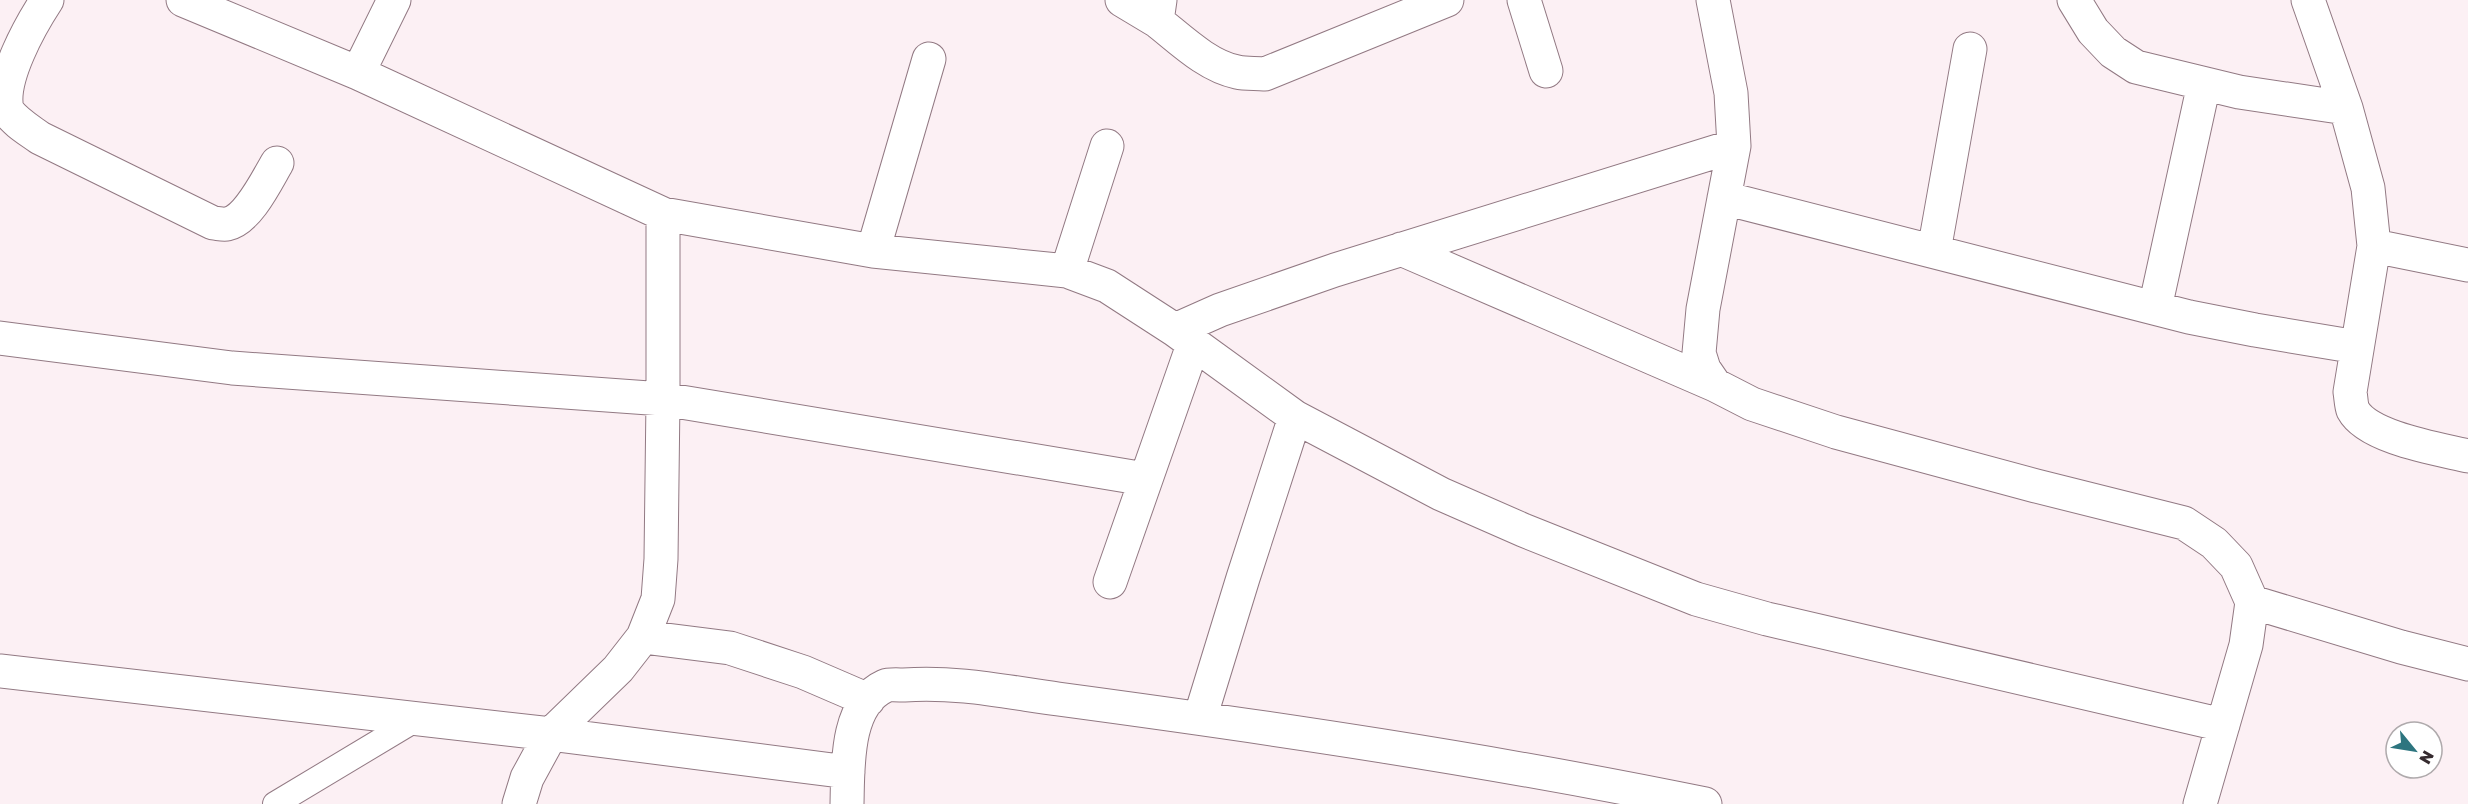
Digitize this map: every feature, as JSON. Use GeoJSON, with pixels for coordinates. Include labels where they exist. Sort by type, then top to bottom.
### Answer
{"type":"FeatureCollection","features":[{"type":"Feature","properties":{"kind":"street"},"geometry":{"type":"LineString","coordinates":[[47,0],[11,57],[1,96],[8,110],[40,138],[213,223],[227,224],[239,218],[248,209],[277,163]]}},
{"type":"Feature","properties":{"kind":"street"},"geometry":{"type":"LineString","coordinates":[[183,0],[358,73],[663,214],[873,251],[1067,271],[1107,286],[1184,337],[1295,417],[1441,494],[1534,535],[1696,598],[1767,619],[2223,725]]}},
{"type":"Feature","properties":{"kind":"street"},"geometry":{"type":"LineString","coordinates":[[358,73],[394,0]]}},
{"type":"Feature","properties":{"kind":"street"},"geometry":{"type":"LineString","coordinates":[[1122,0],[1158,10],[1212,61],[1236,72],[1265,74],[1447,0]]}},
{"type":"Feature","properties":{"kind":"street"},"geometry":{"type":"LineString","coordinates":[[1524,0],[1546,70]]}},
{"type":"Feature","properties":{"kind":"street"},"geometry":{"type":"LineString","coordinates":[[1713,0],[1731,93],[1734,146],[1703,309],[1699,353],[1704,369],[1715,385]]}},
{"type":"Feature","properties":{"kind":"street"},"geometry":{"type":"LineString","coordinates":[[2074,0],[2093,31],[2113,52],[2136,67],[2204,84],[2346,108]]}},
{"type":"Feature","properties":{"kind":"street"},"geometry":{"type":"LineString","coordinates":[[2308,0],[2346,108],[2368,188],[2374,246],[2350,392],[2353,410],[2368,425],[2390,436],[2468,456]]}},
{"type":"Feature","properties":{"kind":"street"},"geometry":{"type":"LineString","coordinates":[[1934,250],[1970,49]]}},
{"type":"Feature","properties":{"kind":"street"},"geometry":{"type":"LineString","coordinates":[[873,251],[929,59]]}},
{"type":"Feature","properties":{"kind":"street"},"geometry":{"type":"LineString","coordinates":[[2156,308],[2204,84]]}},
{"type":"Feature","properties":{"kind":"street"},"geometry":{"type":"LineString","coordinates":[[1067,271],[1107,146]]}},
{"type":"Feature","properties":{"kind":"street"},"geometry":{"type":"LineString","coordinates":[[1110,582],[1144,479],[1184,337],[1220,310],[1401,249],[1734,146]]}},
{"type":"Feature","properties":{"kind":"street"},"geometry":{"type":"LineString","coordinates":[[1724,198],[2156,308],[2255,330],[2357,347]]}},
{"type":"Feature","properties":{"kind":"street"},"geometry":{"type":"LineString","coordinates":[[519,804],[527,778],[551,734],[618,669],[643,638],[658,599],[663,399],[663,214]]}},
{"type":"Feature","properties":{"kind":"street"},"geometry":{"type":"LineString","coordinates":[[2374,246],[2468,265]]}},
{"type":"Feature","properties":{"kind":"street"},"geometry":{"type":"LineString","coordinates":[[1401,249],[1715,385],[1752,404],[1836,432],[2184,524],[2214,543],[2236,566],[2252,602],[2246,645],[2223,725],[2210,802]]}},
{"type":"Feature","properties":{"kind":"street"},"geometry":{"type":"LineString","coordinates":[[0,338],[232,368],[663,399],[1144,479]]}},
{"type":"Feature","properties":{"kind":"street"},"geometry":{"type":"LineString","coordinates":[[1200,718],[1295,417]]}},
{"type":"Feature","properties":{"kind":"street"},"geometry":{"type":"LineString","coordinates":[[2252,602],[2401,647],[2468,664]]}},
{"type":"Feature","properties":{"kind":"street"},"geometry":{"type":"LineString","coordinates":[[643,638],[730,648],[802,672],[868,700]]}},
{"type":"Feature","properties":{"kind":"street"},"geometry":{"type":"LineString","coordinates":[[0,671],[551,734],[848,772]]}},
{"type":"Feature","properties":{"kind":"street"},"geometry":{"type":"LineString","coordinates":[[848,804],[852,729],[868,700],[885,686],[938,685],[1200,718],[1426,753],[1705,804]]}},
{"type":"Feature","properties":{"kind":"lane"},"geometry":{"type":"LineString","coordinates":[[275,804],[415,720]]}}]}
